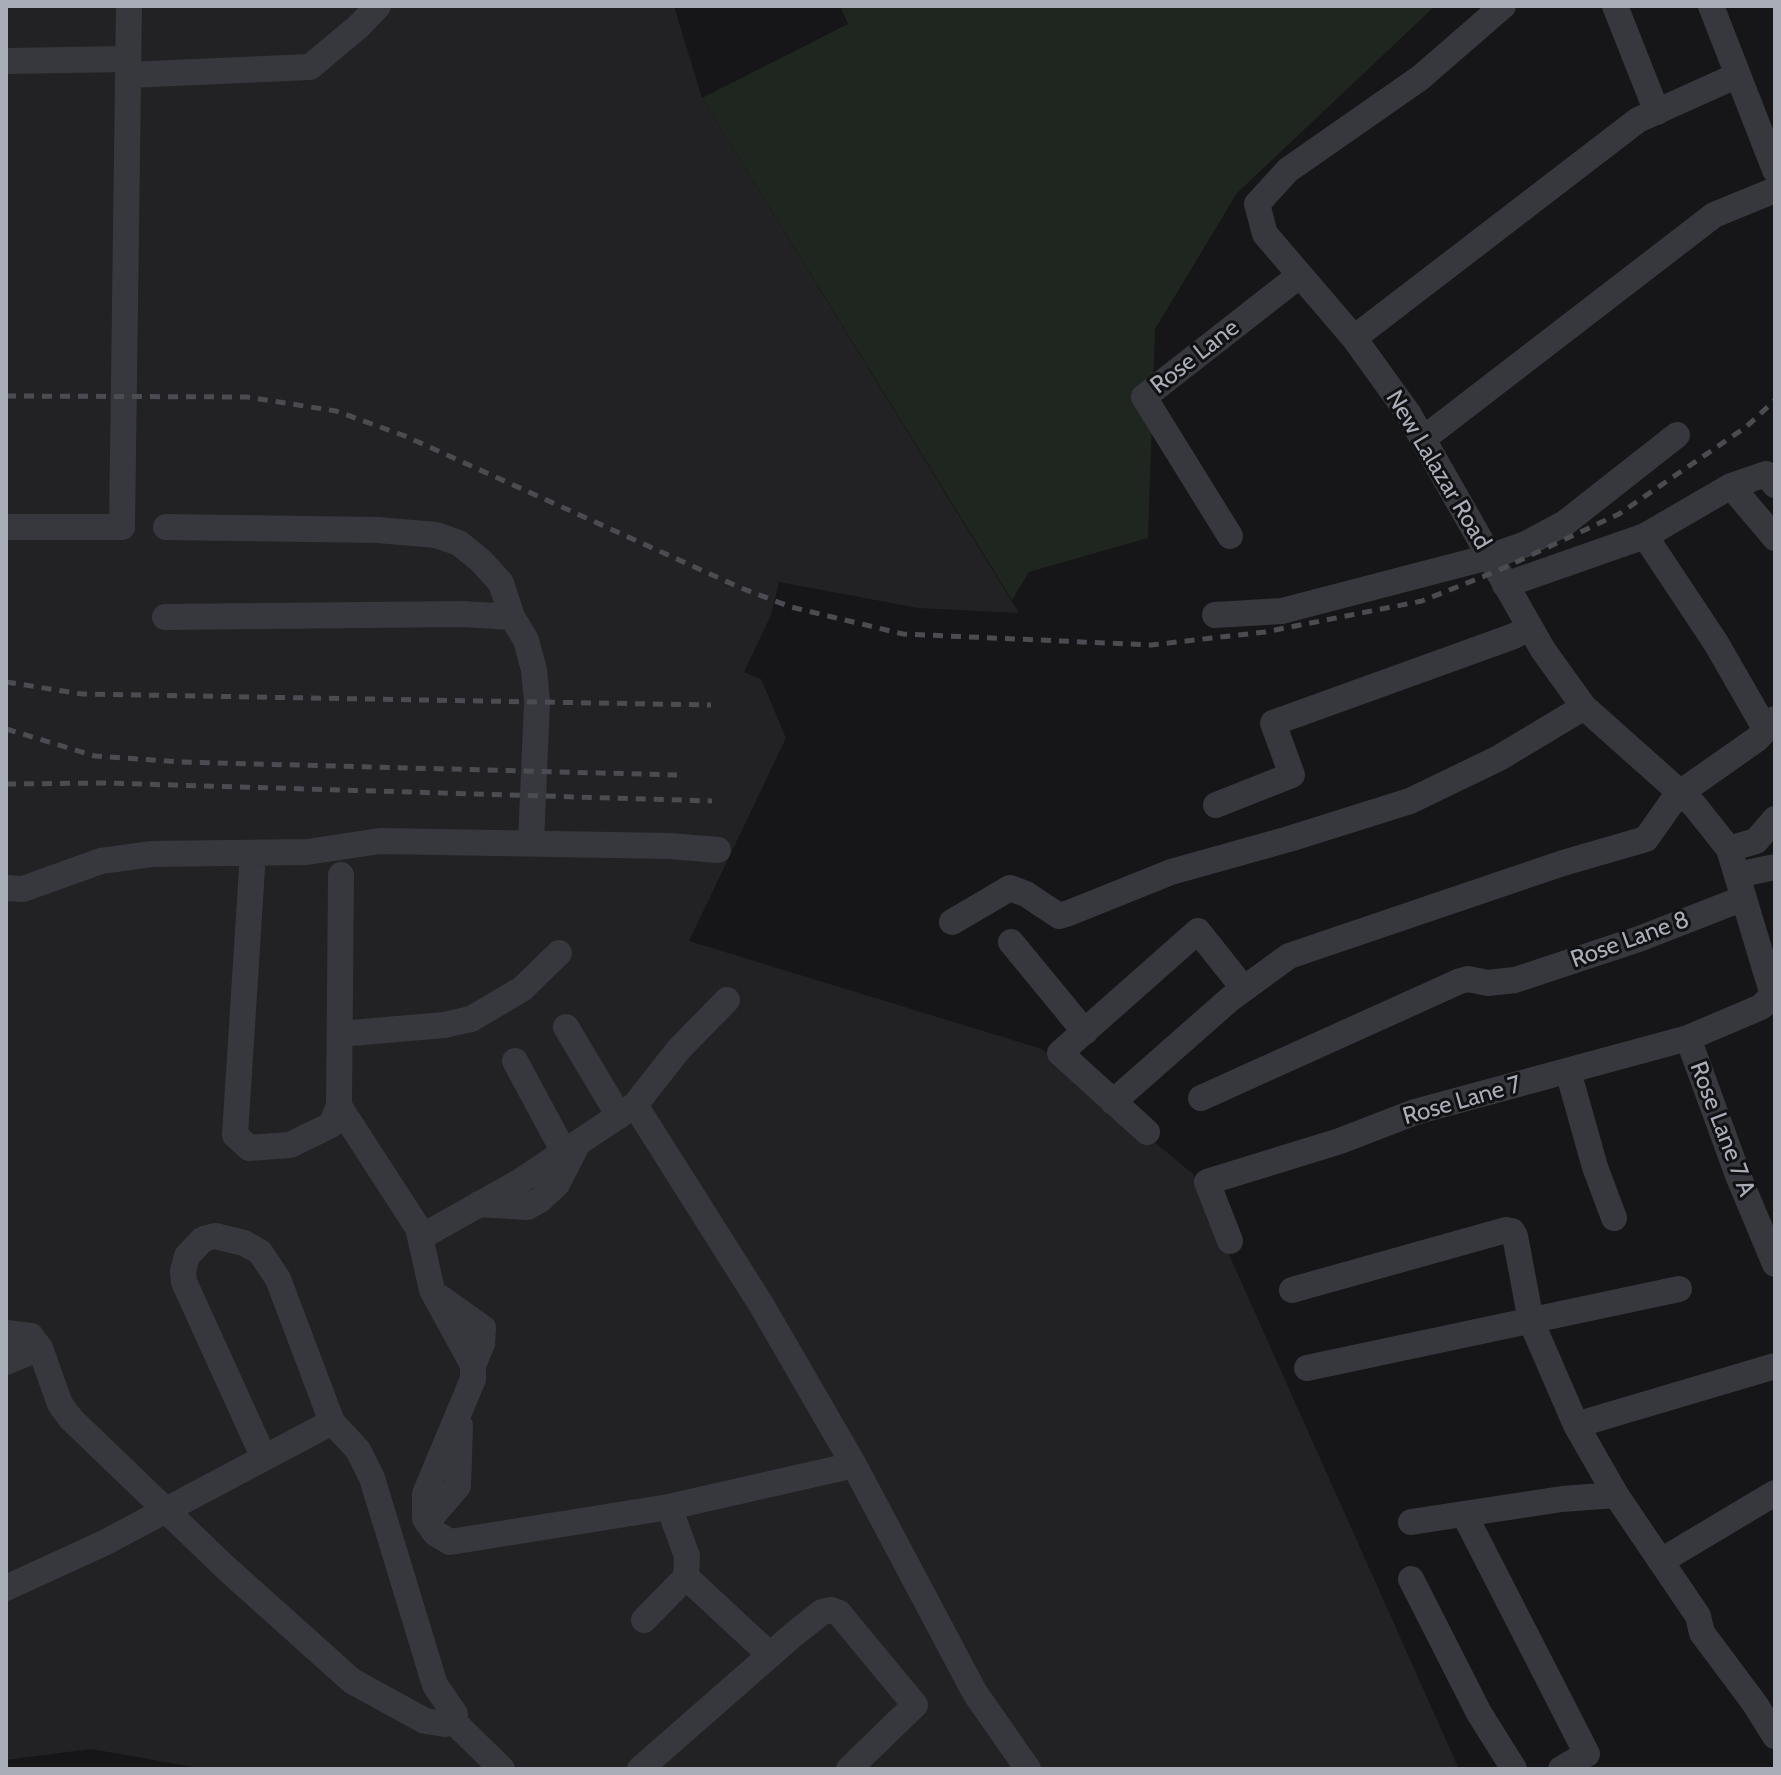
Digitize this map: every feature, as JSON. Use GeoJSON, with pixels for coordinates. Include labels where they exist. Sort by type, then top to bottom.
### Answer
{"type":"FeatureCollection","features":[{"type":"Feature","properties":{"kind":"street"},"geometry":{"type":"LineString","coordinates":[[6,527],[122,527],[129,6]]}},
{"type":"Feature","properties":{"kind":"street"},"geometry":{"type":"LineString","coordinates":[[6,61],[128,67],[310,67],[378,6]]}},
{"type":"Feature","properties":{"kind":"street","name":"New Lalazar Road"},"geometry":{"type":"LineString","coordinates":[[1503,6],[1420,78],[1288,170],[1257,204],[1265,234],[1354,338],[1408,413],[1530,627],[1584,707],[1694,805],[1729,849],[1774,997]]}},
{"type":"Feature","properties":{"kind":"street"},"geometry":{"type":"LineString","coordinates":[[1615,6],[1657,112]]}},
{"type":"Feature","properties":{"kind":"street"},"geometry":{"type":"LineString","coordinates":[[1711,6],[1775,170]]}},
{"type":"Feature","properties":{"kind":"street"},"geometry":{"type":"LineString","coordinates":[[1354,338],[1638,120],[1738,75]]}},
{"type":"Feature","properties":{"kind":"street"},"geometry":{"type":"LineString","coordinates":[[1423,439],[1714,215],[1775,190]]}},
{"type":"Feature","properties":{"kind":"street","name":"Rose Lane"},"geometry":{"type":"LineString","coordinates":[[1230,536],[1144,397],[1300,275]]}},
{"type":"Feature","properties":{"kind":"street"},"geometry":{"type":"LineString","coordinates":[[1215,615],[1282,611],[1489,557],[1526,544],[1565,523],[1677,435]]}},
{"type":"Feature","properties":{"kind":"street"},"geometry":{"type":"LineString","coordinates":[[1505,585],[1645,536],[1731,486],[1772,475]]}},
{"type":"Feature","properties":{"kind":"street"},"geometry":{"type":"LineString","coordinates":[[1731,486],[1775,538]]}},
{"type":"Feature","properties":{"kind":"street"},"geometry":{"type":"LineString","coordinates":[[166,527],[378,530],[436,535],[459,543],[481,561],[501,583],[512,617],[526,640],[534,670],[537,702],[531,842]]}},
{"type":"Feature","properties":{"kind":"street"},"geometry":{"type":"LineString","coordinates":[[1113,1102],[1244,989],[1289,956],[1563,863],[1646,839],[1679,792],[1757,739],[1770,725],[1645,536]]}},
{"type":"Feature","properties":{"kind":"street"},"geometry":{"type":"LineString","coordinates":[[165,617],[446,614],[512,617]]}},
{"type":"Feature","properties":{"kind":"street"},"geometry":{"type":"LineString","coordinates":[[1216,805],[1292,775],[1273,723],[1514,636],[1530,627]]}},
{"type":"Feature","properties":{"kind":"street"},"geometry":{"type":"LineString","coordinates":[[952,922],[1010,888],[1026,894],[1059,916],[1171,872],[1410,801],[1499,758],[1584,707]]}},
{"type":"Feature","properties":{"kind":"street"},"geometry":{"type":"LineString","coordinates":[[1729,849],[1756,841],[1775,819]]}},
{"type":"Feature","properties":{"kind":"street"},"geometry":{"type":"LineString","coordinates":[[6,888],[23,889],[101,861],[152,854],[307,852],[380,841],[531,842],[718,850]]}},
{"type":"Feature","properties":{"kind":"street"},"geometry":{"type":"LineString","coordinates":[[253,853],[235,1135],[249,1148],[290,1145],[331,1125],[339,1106],[341,875]]}},
{"type":"Feature","properties":{"kind":"street","name":"Rose Lane 8"},"geometry":{"type":"LineString","coordinates":[[1201,1098],[1460,981],[1468,979],[1488,983],[1515,980],[1639,939],[1775,867]]}},
{"type":"Feature","properties":{"kind":"street"},"geometry":{"type":"LineString","coordinates":[[1147,1132],[1060,1053],[1198,931],[1244,989]]}},
{"type":"Feature","properties":{"kind":"street"},"geometry":{"type":"LineString","coordinates":[[1011,942],[1085,1032]]}},
{"type":"Feature","properties":{"kind":"street"},"geometry":{"type":"LineString","coordinates":[[340,1034],[444,1025],[471,1019],[522,989],[559,953]]}},
{"type":"Feature","properties":{"kind":"street","name":"Rose Lane 7"},"geometry":{"type":"LineString","coordinates":[[1230,1241],[1207,1182],[1340,1141],[1415,1112],[1688,1038],[1761,1007],[1774,997]]}},
{"type":"Feature","properties":{"kind":"street"},"geometry":{"type":"LineString","coordinates":[[421,1237],[627,1111],[679,1049],[727,1000]]}},
{"type":"Feature","properties":{"kind":"street"},"geometry":{"type":"LineString","coordinates":[[566,1027],[762,1306],[854,1465],[975,1693],[1028,1769]]}},
{"type":"Feature","properties":{"kind":"street","name":"Rose Lane 7 A"},"geometry":{"type":"LineString","coordinates":[[1688,1038],[1739,1178],[1775,1264]]}},
{"type":"Feature","properties":{"kind":"street"},"geometry":{"type":"LineString","coordinates":[[515,1061],[571,1147]]}},
{"type":"Feature","properties":{"kind":"street"},"geometry":{"type":"LineString","coordinates":[[1568,1071],[1595,1167],[1614,1218]]}},
{"type":"Feature","properties":{"kind":"street"},"geometry":{"type":"LineString","coordinates":[[339,1106],[418,1228],[435,1293],[483,1328],[484,1337],[473,1365],[473,1379],[460,1410],[458,1486],[426,1520],[387,1527]]}},
{"type":"Feature","properties":{"kind":"street"},"geometry":{"type":"LineString","coordinates":[[1292,1290],[1506,1230],[1512,1231],[1531,1321],[1576,1425],[1616,1495],[1698,1616],[1702,1633],[1765,1699],[1775,1736]]}},
{"type":"Feature","properties":{"kind":"street"},"geometry":{"type":"LineString","coordinates":[[264,1458],[184,1282],[187,1256],[203,1239],[215,1236],[260,1252],[278,1279],[332,1422],[358,1450],[372,1478],[435,1685],[455,1714],[453,1721]]}},
{"type":"Feature","properties":{"kind":"street"},"geometry":{"type":"LineString","coordinates":[[1307,1368],[1679,1289]]}},
{"type":"Feature","properties":{"kind":"street"},"geometry":{"type":"LineString","coordinates":[[6,1333],[31,1336],[40,1348],[60,1404],[71,1419],[226,1568],[352,1681],[425,1721],[445,1724],[453,1721]]}},
{"type":"Feature","properties":{"kind":"street"},"geometry":{"type":"LineString","coordinates":[[6,1362],[40,1348]]}},
{"type":"Feature","properties":{"kind":"street"},"geometry":{"type":"LineString","coordinates":[[1576,1425],[1775,1366]]}},
{"type":"Feature","properties":{"kind":"street"},"geometry":{"type":"LineString","coordinates":[[6,1588],[104,1543],[332,1422]]}},
{"type":"Feature","properties":{"kind":"street"},"geometry":{"type":"LineString","coordinates":[[426,1520],[435,1533],[450,1542],[669,1507],[854,1465]]}},
{"type":"Feature","properties":{"kind":"street"},"geometry":{"type":"LineString","coordinates":[[1661,1561],[1775,1493]]}},
{"type":"Feature","properties":{"kind":"street"},"geometry":{"type":"LineString","coordinates":[[1411,1522],[1562,1499],[1616,1495]]}},
{"type":"Feature","properties":{"kind":"street"},"geometry":{"type":"LineString","coordinates":[[644,1620],[686,1577],[687,1556],[669,1507]]}},
{"type":"Feature","properties":{"kind":"street"},"geometry":{"type":"LineString","coordinates":[[1464,1514],[1587,1754],[1561,1769]]}},
{"type":"Feature","properties":{"kind":"street"},"geometry":{"type":"LineString","coordinates":[[686,1577],[770,1655]]}},
{"type":"Feature","properties":{"kind":"street"},"geometry":{"type":"LineString","coordinates":[[1411,1579],[1479,1713],[1514,1769]]}},
{"type":"Feature","properties":{"kind":"street"},"geometry":{"type":"LineString","coordinates":[[640,1769],[770,1655],[822,1612],[831,1610],[839,1613],[915,1705],[849,1769]]}},
{"type":"Feature","properties":{"kind":"street"},"geometry":{"type":"LineString","coordinates":[[453,1721],[502,1769]]}},
{"type":"Feature","properties":{"kind":"shaded area"},"geometry":{"type":"Polygon","coordinates":[[[6,6],[674,6],[702,98],[1019,613],[918,608],[779,582],[771,615],[744,672],[761,679],[786,738],[689,941],[1042,1049],[1193,1174],[1459,1769],[204,1769],[91,1749],[6,1760],[6,6]]]}},
{"type":"Feature","properties":{"kind":"shaded area"},"geometry":{"type":"Polygon","coordinates":[[[840,6],[1435,6],[1237,193],[1155,329],[1148,538],[1029,572],[1012,600],[702,98],[848,24],[840,6]]]}},
{"type":"Feature","properties":{"kind":"railway"},"geometry":{"type":"LineString","coordinates":[[6,396],[247,397],[336,411],[405,436],[741,588],[791,607],[903,634],[1151,645],[1265,632],[1422,601],[1497,571],[1619,514],[1746,427],[1775,400]]}},
{"type":"Feature","properties":{"kind":"railway"},"geometry":{"type":"LineString","coordinates":[[6,682],[82,694],[711,705]]}},
{"type":"Feature","properties":{"kind":"railway"},"geometry":{"type":"LineString","coordinates":[[6,729],[95,756],[181,762],[677,775]]}},
{"type":"Feature","properties":{"kind":"railway"},"geometry":{"type":"LineString","coordinates":[[6,784],[105,783],[712,801]]}}]}
